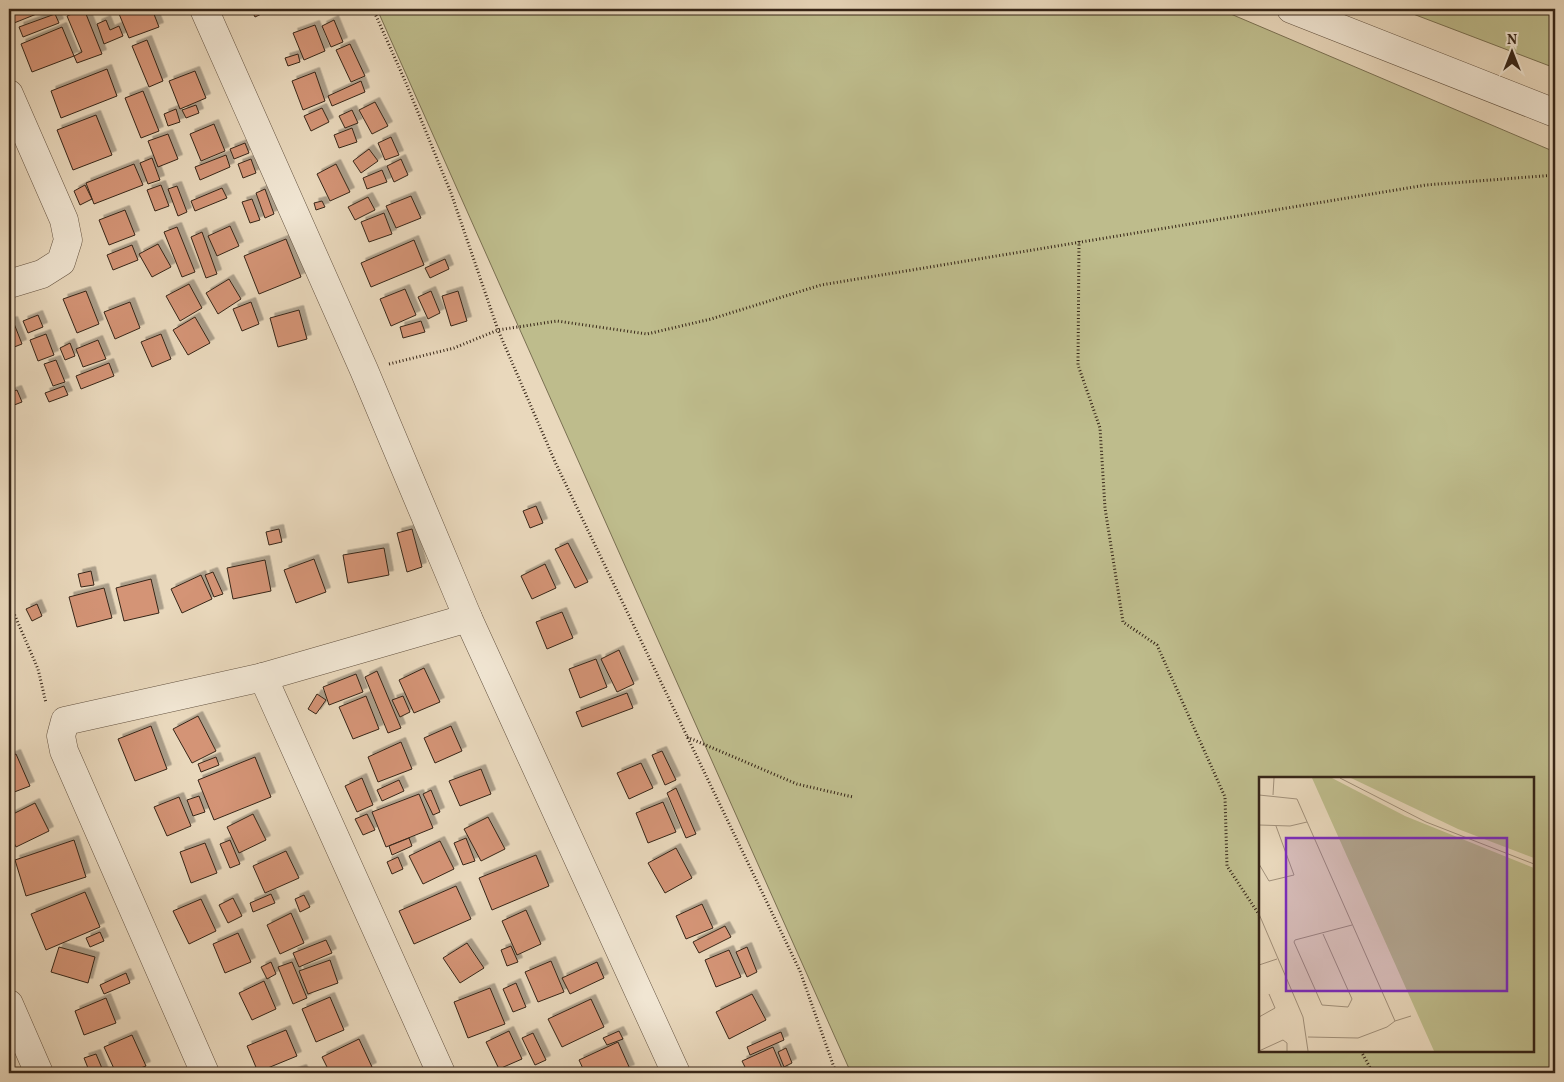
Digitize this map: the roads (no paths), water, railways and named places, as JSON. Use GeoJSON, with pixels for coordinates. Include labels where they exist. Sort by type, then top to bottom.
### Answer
{"type":"FeatureCollection","features":[{"type":"Feature","properties":{"kind":"street"},"geometry":{"type":"LineString","coordinates":[[204,9],[364,370],[468,618],[676,1073]]}},
{"type":"Feature","properties":{"kind":"street"},"geometry":{"type":"LineString","coordinates":[[1291,9],[1555,113]]}},
{"type":"Feature","properties":{"kind":"street"},"geometry":{"type":"LineString","coordinates":[[9,94],[64,220],[68,240],[61,262],[42,274],[9,284]]}},
{"type":"Feature","properties":{"kind":"street"},"geometry":{"type":"LineString","coordinates":[[204,1073],[64,751],[61,736],[65,721],[263,677],[468,618]]}},
{"type":"Feature","properties":{"kind":"street"},"geometry":{"type":"LineString","coordinates":[[263,677],[441,1073]]}},
{"type":"Feature","properties":{"kind":"street"},"geometry":{"type":"LineString","coordinates":[[9,1004],[40,1073]]}}]}
